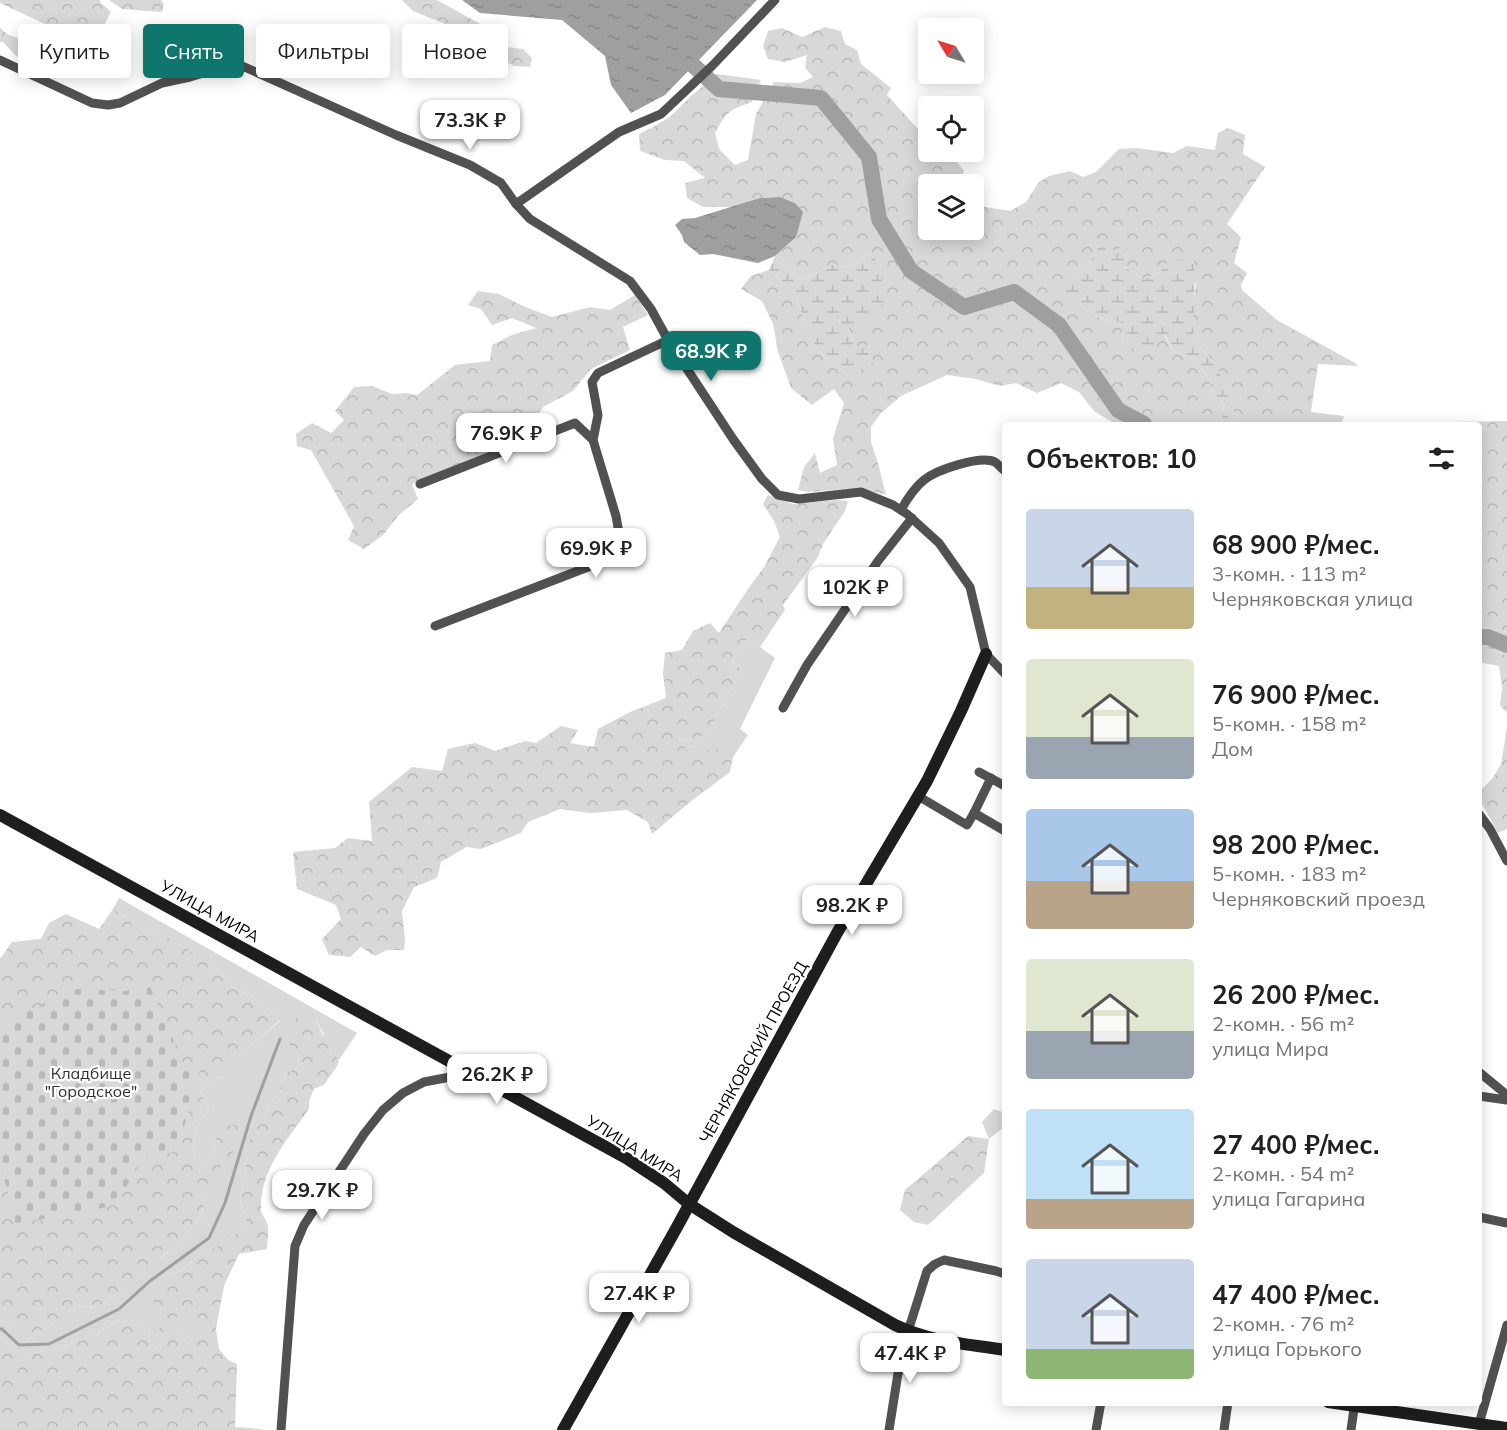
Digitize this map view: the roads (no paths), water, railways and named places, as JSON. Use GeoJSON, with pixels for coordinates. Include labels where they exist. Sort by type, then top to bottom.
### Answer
{"type":"FeatureCollection","features":[{"type":"Feature","properties":{"kind":"main road","name":"ЧЕРНЯКОВСКИЙ ПРОЕЗД"},"geometry":{"type":"LineString","coordinates":[[563,1430],[837,933],[918,796],[961,711],[986,654]]}},
{"type":"Feature","properties":{"kind":"main road","name":"УЛИЦА МИРА"},"geometry":{"type":"LineString","coordinates":[[0,815],[626,1158],[664,1183],[689,1204],[733,1232],[883,1319],[907,1331],[946,1341],[1002,1350]]}},
{"type":"Feature","properties":{"kind":"main road"},"geometry":{"type":"LineString","coordinates":[[1362,1406],[1507,1428]]}},
{"type":"Feature","properties":{"kind":"street"},"geometry":{"type":"LineString","coordinates":[[516,204],[619,132],[660,114],[712,66],[775,0]]}},
{"type":"Feature","properties":{"kind":"street"},"geometry":{"type":"LineString","coordinates":[[0,60],[92,103],[108,105],[120,103],[162,83],[230,65],[240,65],[396,135],[470,165],[501,183],[530,219],[630,281],[651,309],[696,383],[762,479],[778,495],[799,499],[861,492],[901,510],[939,543],[970,587],[986,654],[1002,671]]}},
{"type":"Feature","properties":{"kind":"street"},"geometry":{"type":"LineString","coordinates":[[435,626],[614,557],[621,544],[616,516],[593,440],[598,416],[592,382],[598,373],[668,340]]}},
{"type":"Feature","properties":{"kind":"street"},"geometry":{"type":"LineString","coordinates":[[420,484],[575,423],[593,440]]}},
{"type":"Feature","properties":{"kind":"street"},"geometry":{"type":"LineString","coordinates":[[901,510],[910,495],[924,480],[947,468],[982,459],[995,462],[1002,468]]}},
{"type":"Feature","properties":{"kind":"street"},"geometry":{"type":"LineString","coordinates":[[783,708],[807,665],[872,570],[912,518]]}},
{"type":"Feature","properties":{"kind":"street"},"geometry":{"type":"LineString","coordinates":[[979,772],[1002,784]]}},
{"type":"Feature","properties":{"kind":"street"},"geometry":{"type":"LineString","coordinates":[[918,796],[967,825],[991,778]]}},
{"type":"Feature","properties":{"kind":"street"},"geometry":{"type":"LineString","coordinates":[[974,813],[1002,829]]}},
{"type":"Feature","properties":{"kind":"street"},"geometry":{"type":"LineString","coordinates":[[1482,818],[1507,861]]}},
{"type":"Feature","properties":{"kind":"street"},"geometry":{"type":"LineString","coordinates":[[281,1430],[295,1246],[304,1225],[364,1134],[383,1110],[403,1093],[424,1082],[471,1073]]}},
{"type":"Feature","properties":{"kind":"street"},"geometry":{"type":"LineString","coordinates":[[1482,1074],[1507,1095]]}},
{"type":"Feature","properties":{"kind":"street"},"geometry":{"type":"LineString","coordinates":[[1482,1096],[1507,1100]]}},
{"type":"Feature","properties":{"kind":"street"},"geometry":{"type":"LineString","coordinates":[[1482,1219],[1507,1223]]}},
{"type":"Feature","properties":{"kind":"street"},"geometry":{"type":"LineString","coordinates":[[889,1430],[903,1342],[927,1271],[934,1264],[944,1260],[1002,1273]]}},
{"type":"Feature","properties":{"kind":"street"},"geometry":{"type":"LineString","coordinates":[[1479,1424],[1507,1325]]}},
{"type":"Feature","properties":{"kind":"street"},"geometry":{"type":"LineString","coordinates":[[1096,1430],[1100,1406]]}},
{"type":"Feature","properties":{"kind":"street"},"geometry":{"type":"LineString","coordinates":[[1224,1430],[1227,1406]]}},
{"type":"Feature","properties":{"kind":"street"},"geometry":{"type":"LineString","coordinates":[[1351,1430],[1355,1406]]}},
{"type":"Feature","properties":{"kind":"water"},"geometry":{"type":"Polygon","coordinates":[[[462,0],[757,0],[665,95],[631,113],[611,85],[605,56],[562,20],[480,13],[462,0]]]}},
{"type":"Feature","properties":{"kind":"water"},"geometry":{"type":"Polygon","coordinates":[[[780,197],[795,203],[803,212],[796,237],[775,256],[758,263],[713,254],[700,255],[684,242],[675,225],[682,219],[695,218],[760,198],[780,197]]]}},
{"type":"Feature","properties":{"kind":"waterway"},"geometry":{"type":"LineString","coordinates":[[694,66],[719,89],[821,98],[869,157],[879,219],[911,271],[964,307],[1014,292],[1059,325],[1118,410],[1140,422]]}},
{"type":"Feature","properties":{"kind":"waterway"},"geometry":{"type":"LineString","coordinates":[[1482,637],[1488,637],[1507,645]]}},
{"type":"Feature","properties":{"kind":"waterway"},"geometry":{"type":"LineString","coordinates":[[0,1329],[19,1345],[49,1344],[119,1309],[150,1281],[209,1238],[225,1203],[251,1116],[280,1039]]}},
{"type":"Feature","properties":{"kind":"park label","name":"Кладбище \"Городское\""},"geometry":{"type":"Point","coordinates":[91,1082]}}]}
